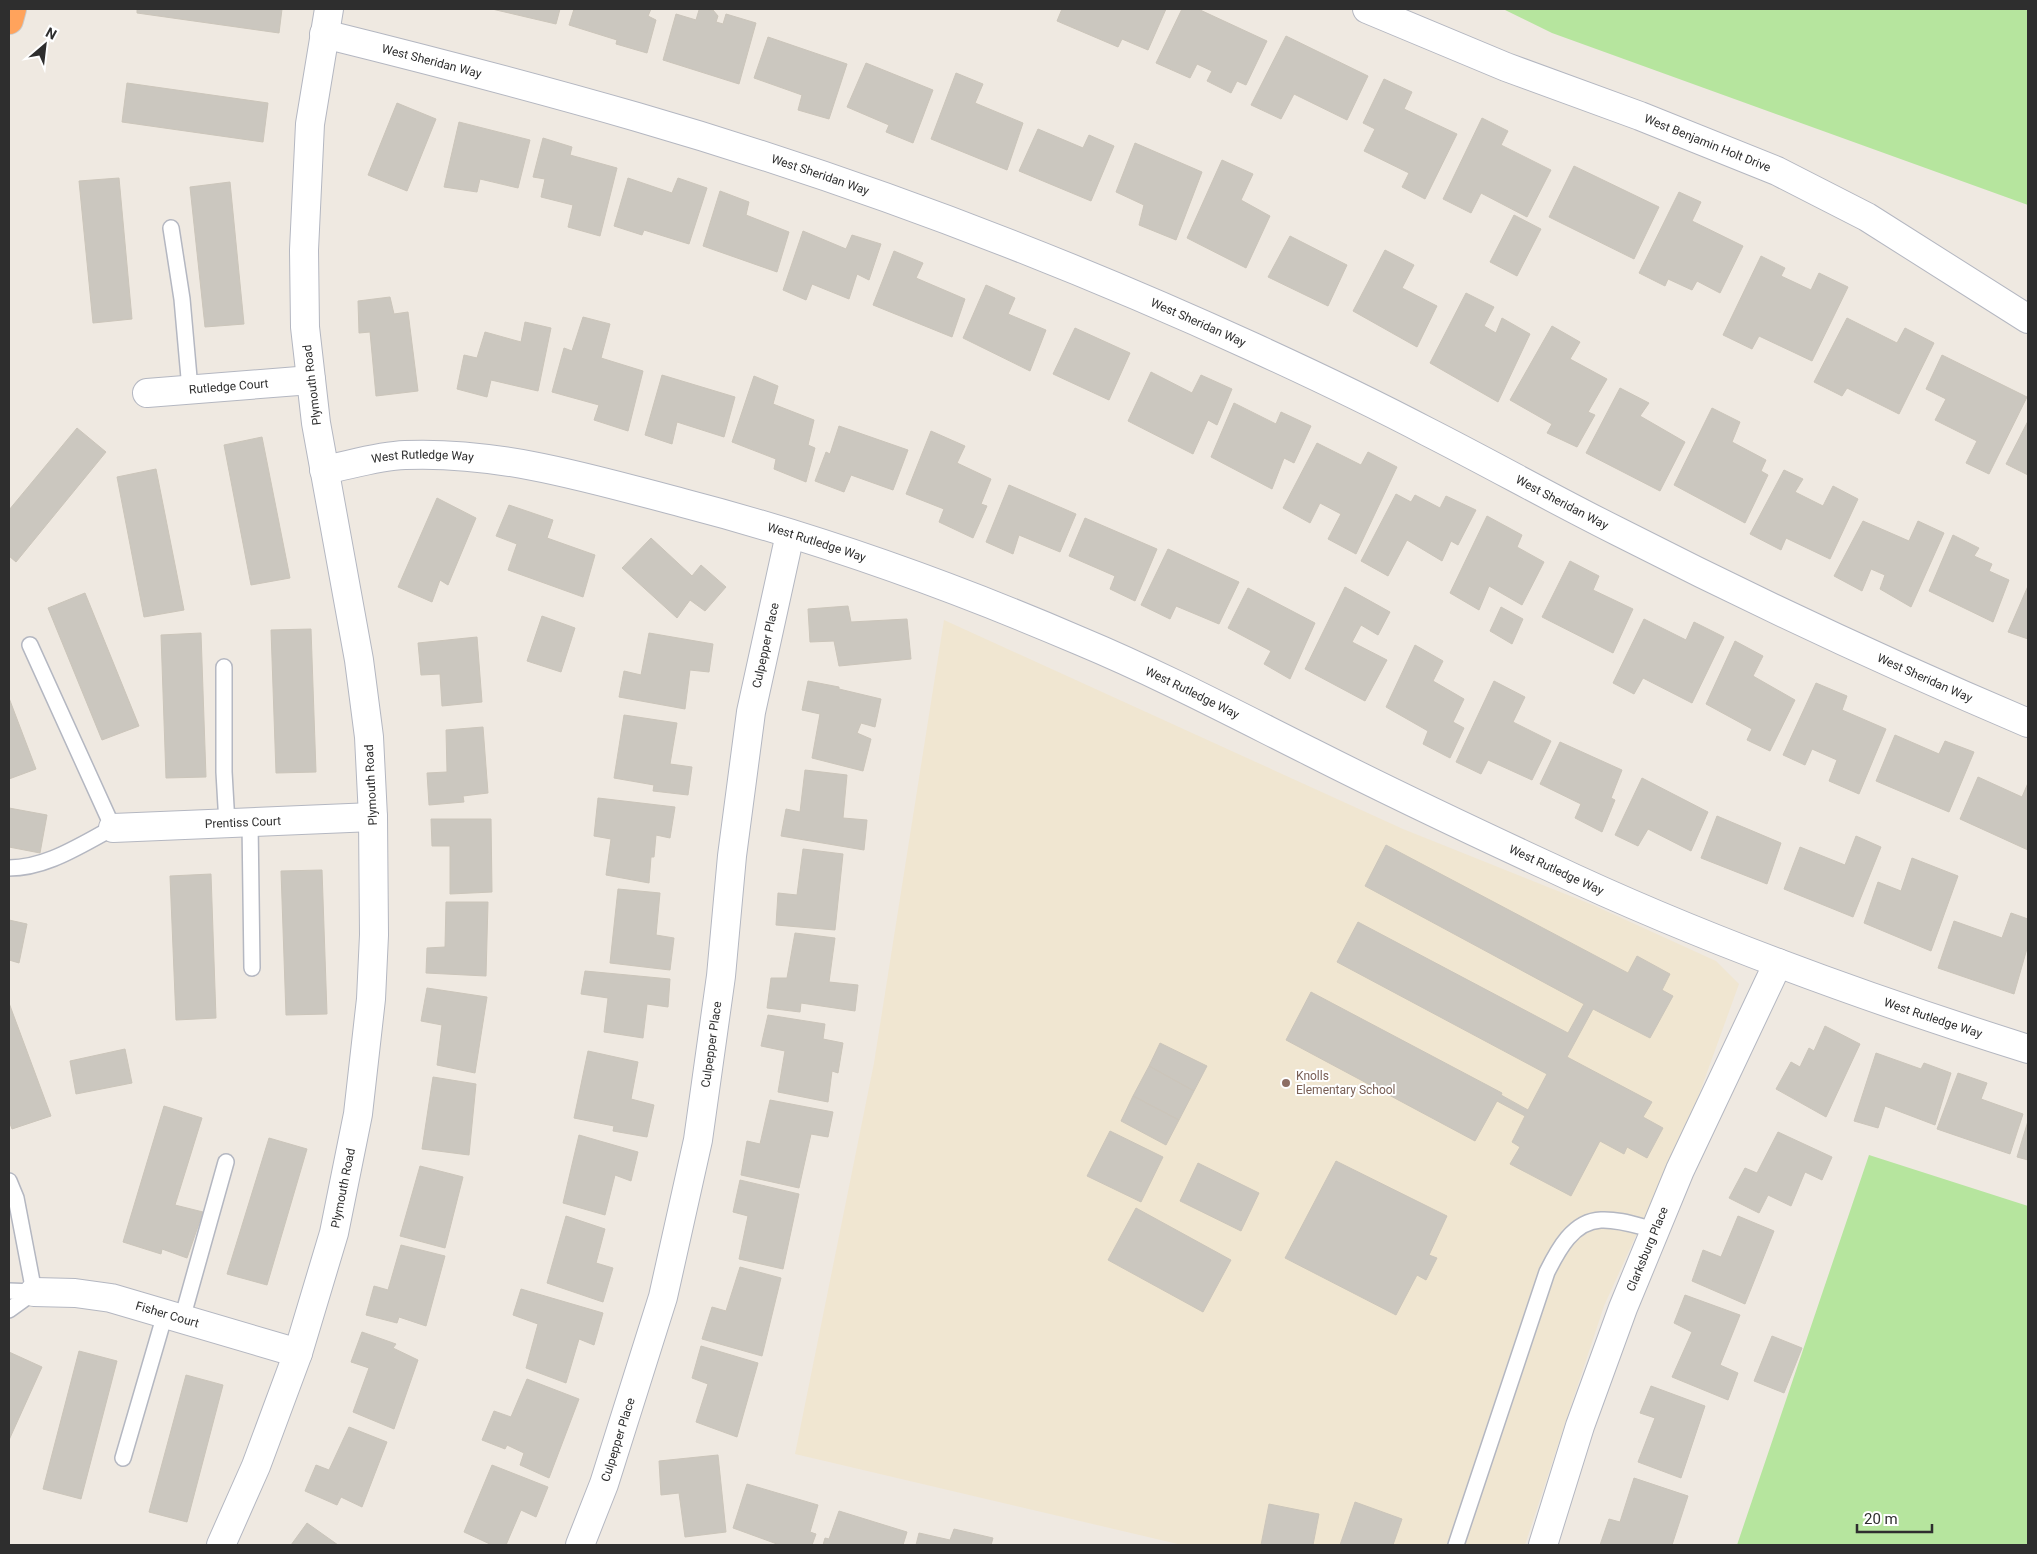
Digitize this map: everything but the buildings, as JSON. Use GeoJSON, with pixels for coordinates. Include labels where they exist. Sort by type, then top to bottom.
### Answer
{"type":"FeatureCollection","features":[{"type":"Feature","properties":{"kind":"highway"},"geometry":{"type":"LineString","coordinates":[[9,20],[12,9]]}},
{"type":"Feature","properties":{"kind":"street","name":"West Benjamin Holt Drive"},"geometry":{"type":"LineString","coordinates":[[1367,9],[1506,66],[1640,116],[1777,171],[1867,217],[2028,319]]}},
{"type":"Feature","properties":{"kind":"street","name":"Plymouth Road"},"geometry":{"type":"LineString","coordinates":[[220,1545],[256,1466],[298,1353],[334,1233],[358,1114],[371,999],[373,962],[373,817],[369,737],[359,660],[324,470],[305,327],[304,250],[310,124],[326,21]]}},
{"type":"Feature","properties":{"kind":"street","name":"West Sheridan Way"},"geometry":{"type":"LineString","coordinates":[[326,21],[442,63],[640,118],[776,161],[925,212],[1118,287],[1254,348],[1423,429],[1612,529],[1775,610],[1909,672],[2028,723]]}},
{"type":"Feature","properties":{"kind":"street","name":"Rutledge Court"},"geometry":{"type":"LineString","coordinates":[[147,393],[311,380]]}},
{"type":"Feature","properties":{"kind":"street","name":"West Rutledge Way"},"geometry":{"type":"LineString","coordinates":[[324,470],[399,455],[450,455],[486,458],[550,469],[722,513],[946,587],[1083,642],[1192,692],[1386,790],[1555,870],[1692,930],[1778,963],[1967,1030],[2028,1049]]}},
{"type":"Feature","properties":{"kind":"street","name":"Culpepper Place"},"geometry":{"type":"LineString","coordinates":[[580,1545],[604,1484],[663,1297],[698,1140],[721,976],[732,856],[751,712],[790,534]]}},
{"type":"Feature","properties":{"kind":"street","name":"Prentiss Court"},"geometry":{"type":"LineString","coordinates":[[113,828],[373,817]]}},
{"type":"Feature","properties":{"kind":"street","name":"Clarksburg Place"},"geometry":{"type":"LineString","coordinates":[[1543,1545],[1580,1426],[1623,1308],[1680,1170],[1778,963]]}},
{"type":"Feature","properties":{"kind":"street","name":"Fisher Court"},"geometry":{"type":"LineString","coordinates":[[22,1292],[75,1293],[111,1298],[298,1353]]}},
{"type":"Feature","properties":{"kind":"lane"},"geometry":{"type":"LineString","coordinates":[[171,228],[182,299],[190,389]]}},
{"type":"Feature","properties":{"kind":"lane"},"geometry":{"type":"LineString","coordinates":[[9,868],[19,868],[52,859],[113,828],[30,646]]}},
{"type":"Feature","properties":{"kind":"lane"},"geometry":{"type":"LineString","coordinates":[[224,668],[224,772],[238,823],[252,968]]}},
{"type":"Feature","properties":{"kind":"lane"},"geometry":{"type":"LineString","coordinates":[[123,1458],[226,1162]]}},
{"type":"Feature","properties":{"kind":"lane"},"geometry":{"type":"LineString","coordinates":[[9,1181],[16,1198],[22,1292],[9,1310]]}},
{"type":"Feature","properties":{"kind":"lane"},"geometry":{"type":"LineString","coordinates":[[1456,1545],[1556,1253],[1578,1228],[1600,1220],[1655,1230]]}},
{"type":"Feature","properties":{"kind":"shaded area","name":"Knolls Elementary School"},"geometry":{"type":"Polygon","coordinates":[[[944,620],[1403,829],[1593,905],[1716,961],[1739,984],[1696,1103],[1604,1306],[1525,1545],[1182,1545],[795,1454],[874,1063],[944,620]]]}},
{"type":"Feature","properties":{"kind":"green space"},"geometry":{"type":"Polygon","coordinates":[[[1503,9],[2028,9],[2028,205],[1552,33],[1503,9]]]}},
{"type":"Feature","properties":{"kind":"green space"},"geometry":{"type":"Polygon","coordinates":[[[1869,1155],[2028,1206],[2028,1545],[1737,1545],[1869,1155]]]}},
{"type":"Feature","properties":{"kind":"place","name":"Knolls Elementary School"},"geometry":{"type":"Point","coordinates":[1286,1083]}}]}
